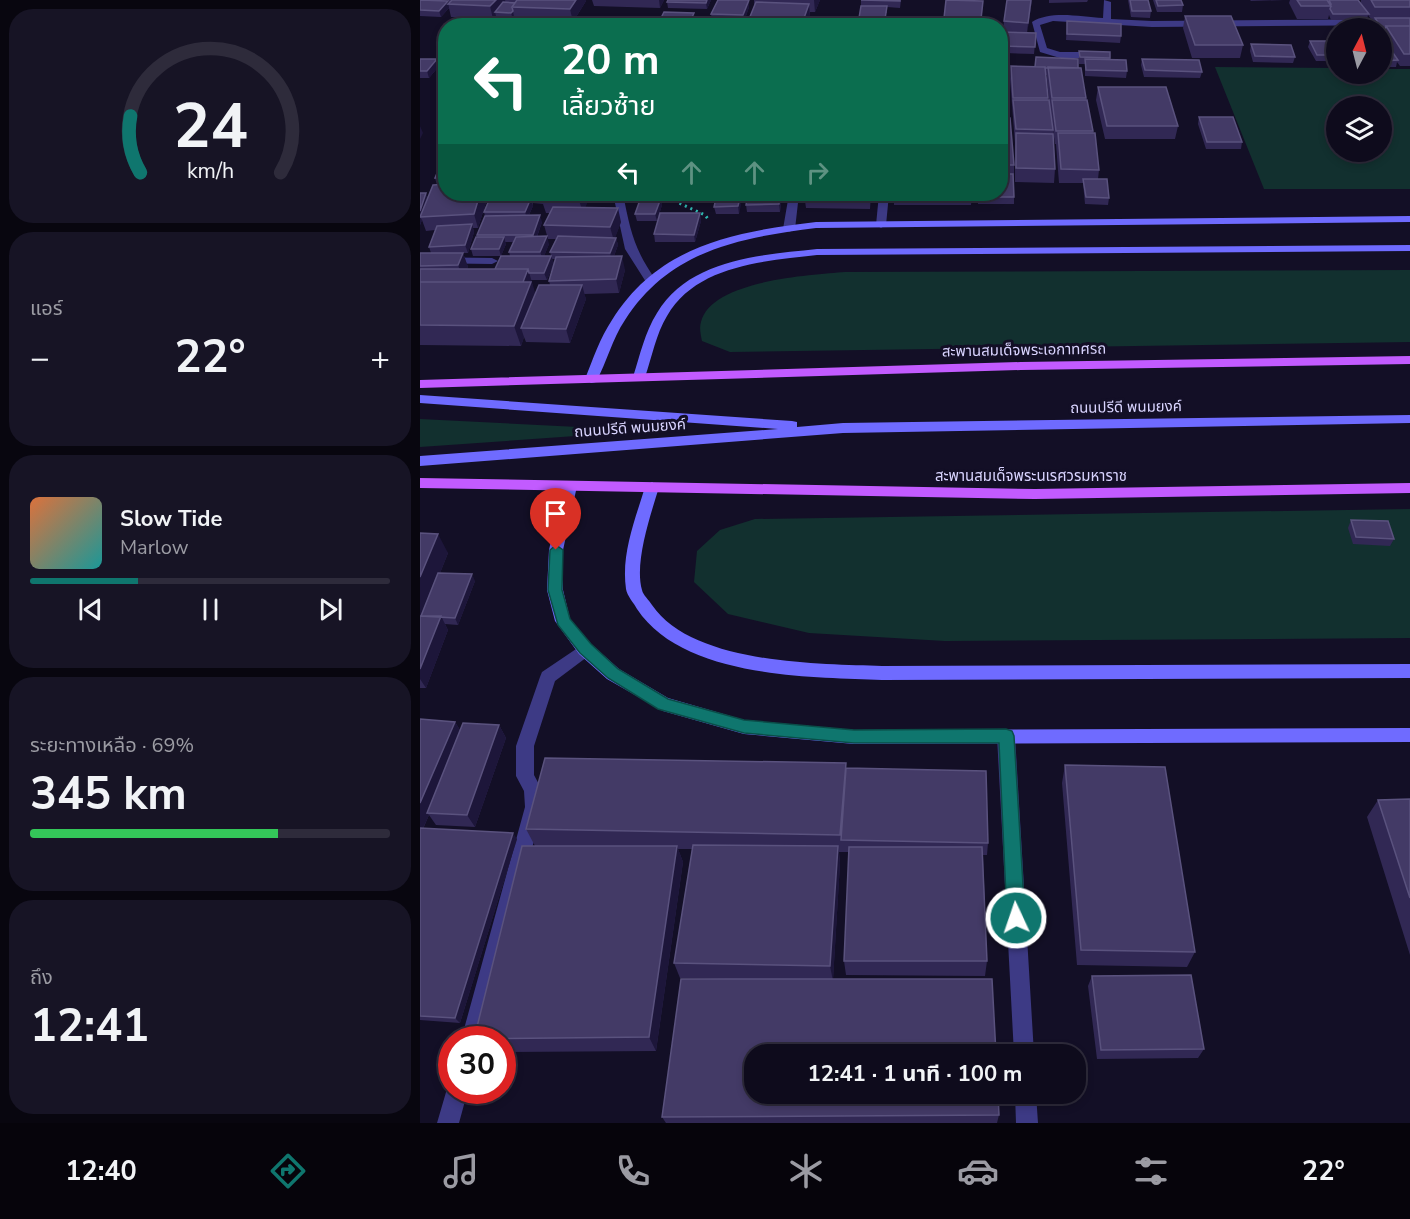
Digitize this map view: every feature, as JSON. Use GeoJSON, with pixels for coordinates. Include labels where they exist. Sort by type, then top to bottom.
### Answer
{"type":"FeatureCollection","features":[{"type":"Feature","properties":{"kind":"main road"},"geometry":{"type":"LineString","coordinates":[[591,379],[617,322],[636,294],[672,264],[726,240],[816,225],[1410,219]]}},
{"type":"Feature","properties":{"kind":"main road"},"geometry":{"type":"LineString","coordinates":[[420,384],[639,377],[656,325],[664,310],[677,295],[709,275],[768,258],[817,252],[1410,248]]}},
{"type":"Feature","properties":{"kind":"main road","name":"สะพานสมเด็จพระเอกาทศรถ"},"geometry":{"type":"LineString","coordinates":[[639,377],[1410,360]]}},
{"type":"Feature","properties":{"kind":"main road","name":"ถนนปรีดี พนมยงค์"},"geometry":{"type":"LineString","coordinates":[[420,399],[843,428]]}},
{"type":"Feature","properties":{"kind":"main road","name":"ถนนปรีดี พนมยงค์"},"geometry":{"type":"LineString","coordinates":[[420,461],[843,428],[1410,419]]}},
{"type":"Feature","properties":{"kind":"main road"},"geometry":{"type":"LineString","coordinates":[[420,483],[652,487],[634,550],[634,591],[654,621],[690,645],[740,660],[806,670],[882,673],[1410,671]]}},
{"type":"Feature","properties":{"kind":"main road"},"geometry":{"type":"LineString","coordinates":[[570,486],[556,550],[555,590],[563,621],[585,649],[613,674],[663,704],[744,727],[854,737],[1410,735]]}},
{"type":"Feature","properties":{"kind":"main road","name":"สะพานสมเด็จพระนเรศวรมหาราช"},"geometry":{"type":"LineString","coordinates":[[652,487],[1035,494],[1410,488]]}},
{"type":"Feature","properties":{"kind":"street"},"geometry":{"type":"LineString","coordinates":[[1107,2],[1107,23]]}},
{"type":"Feature","properties":{"kind":"street"},"geometry":{"type":"LineString","coordinates":[[1097,56],[1060,55],[1043,50],[1035,24],[1041,20],[1053,18],[1152,24],[1410,22]]}},
{"type":"Feature","properties":{"kind":"street"},"geometry":{"type":"LineString","coordinates":[[619,201],[626,241],[634,261],[650,280]]}},
{"type":"Feature","properties":{"kind":"street"},"geometry":{"type":"LineString","coordinates":[[789,228],[793,201]]}},
{"type":"Feature","properties":{"kind":"street"},"geometry":{"type":"LineString","coordinates":[[881,225],[883,201]]}},
{"type":"Feature","properties":{"kind":"street"},"geometry":{"type":"LineString","coordinates":[[420,260],[492,261]]}},
{"type":"Feature","properties":{"kind":"street"},"geometry":{"type":"LineString","coordinates":[[475,1026],[534,807],[533,790],[525,776],[525,746],[548,677],[585,649]]}},
{"type":"Feature","properties":{"kind":"street"},"geometry":{"type":"LineString","coordinates":[[1006,736],[1023,1044]]}},
{"type":"Feature","properties":{"kind":"street"},"geometry":{"type":"LineString","coordinates":[[448,1123],[453,1104]]}},
{"type":"Feature","properties":{"kind":"street"},"geometry":{"type":"LineString","coordinates":[[1026,1104],[1027,1123]]}},
{"type":"Feature","properties":{"kind":"path"},"geometry":{"type":"LineString","coordinates":[[677,201],[705,214],[726,240]]}},
{"type":"Feature","properties":{"kind":"green space"},"geometry":{"type":"Polygon","coordinates":[[[1215,67],[1326,68],[1326,84],[1392,84],[1392,69],[1410,69],[1410,189],[1264,189],[1215,67]]]}},
{"type":"Feature","properties":{"kind":"green space"},"geometry":{"type":"Polygon","coordinates":[[[1410,270],[1410,342],[730,352],[702,341],[700,332],[701,322],[709,308],[723,297],[764,282],[829,273],[1410,270]]]}},
{"type":"Feature","properties":{"kind":"green space"},"geometry":{"type":"Polygon","coordinates":[[[420,419],[618,429],[618,433],[420,447],[420,419]]]}},
{"type":"Feature","properties":{"kind":"green space"},"geometry":{"type":"Polygon","coordinates":[[[1410,509],[1410,638],[945,641],[809,633],[728,614],[694,582],[697,551],[720,530],[755,519],[1410,509]]]}},
{"type":"Feature","properties":{"kind":"building"},"geometry":{"type":"Polygon","coordinates":[[[420,0],[448,1],[439,11],[420,10],[420,0]]]}},
{"type":"Feature","properties":{"kind":"building"},"geometry":{"type":"Polygon","coordinates":[[[452,0],[496,0],[490,6],[448,4],[452,0]]]}},
{"type":"Feature","properties":{"kind":"building"},"geometry":{"type":"Polygon","coordinates":[[[517,0],[576,0],[570,9],[512,7],[517,0]]]}},
{"type":"Feature","properties":{"kind":"building"},"geometry":{"type":"Polygon","coordinates":[[[668,0],[707,0],[706,3],[667,2],[668,0]]]}},
{"type":"Feature","properties":{"kind":"building"},"geometry":{"type":"Polygon","coordinates":[[[718,0],[749,0],[743,15],[711,14],[718,0]]]}},
{"type":"Feature","properties":{"kind":"building"},"geometry":{"type":"Polygon","coordinates":[[[946,0],[983,1],[981,18],[944,18],[946,0]]]}},
{"type":"Feature","properties":{"kind":"building"},"geometry":{"type":"Polygon","coordinates":[[[1007,0],[1031,0],[1028,23],[1008,21],[1008,18],[1004,18],[1007,0]]]}},
{"type":"Feature","properties":{"kind":"building"},"geometry":{"type":"Polygon","coordinates":[[[1130,0],[1148,0],[1151,11],[1132,11],[1130,0]]]}},
{"type":"Feature","properties":{"kind":"building"},"geometry":{"type":"Polygon","coordinates":[[[1156,0],[1181,0],[1183,5],[1158,6],[1156,0]]]}},
{"type":"Feature","properties":{"kind":"building"},"geometry":{"type":"Polygon","coordinates":[[[1297,0],[1327,0],[1331,6],[1301,6],[1297,0]]]}},
{"type":"Feature","properties":{"kind":"building"},"geometry":{"type":"Polygon","coordinates":[[[1329,0],[1358,0],[1369,14],[1333,14],[1329,0]]]}},
{"type":"Feature","properties":{"kind":"building"},"geometry":{"type":"Polygon","coordinates":[[[1371,0],[1410,0],[1410,7],[1375,7],[1371,0]]]}},
{"type":"Feature","properties":{"kind":"building"},"geometry":{"type":"Polygon","coordinates":[[[503,2],[515,3],[511,13],[495,12],[503,2]]]}},
{"type":"Feature","properties":{"kind":"building"},"geometry":{"type":"Polygon","coordinates":[[[756,2],[809,4],[804,18],[749,18],[756,2]]]}},
{"type":"Feature","properties":{"kind":"building"},"geometry":{"type":"Polygon","coordinates":[[[861,6],[887,6],[885,18],[859,18],[861,6]]]}},
{"type":"Feature","properties":{"kind":"building"},"geometry":{"type":"Polygon","coordinates":[[[664,12],[694,13],[692,18],[661,18],[664,12]]]}},
{"type":"Feature","properties":{"kind":"building"},"geometry":{"type":"Polygon","coordinates":[[[1185,16],[1231,16],[1243,45],[1195,45],[1185,16]]]}},
{"type":"Feature","properties":{"kind":"building"},"geometry":{"type":"Polygon","coordinates":[[[1392,18],[1410,18],[1410,26],[1392,26],[1392,18]]]}},
{"type":"Feature","properties":{"kind":"building"},"geometry":{"type":"Polygon","coordinates":[[[1067,21],[1121,24],[1121,36],[1067,34],[1067,21]]]}},
{"type":"Feature","properties":{"kind":"building"},"geometry":{"type":"Polygon","coordinates":[[[1392,26],[1410,26],[1410,54],[1404,54],[1392,35],[1392,26]]]}},
{"type":"Feature","properties":{"kind":"building"},"geometry":{"type":"Polygon","coordinates":[[[1008,32],[1036,33],[1035,47],[1008,46],[1008,32]]]}},
{"type":"Feature","properties":{"kind":"building"},"geometry":{"type":"Polygon","coordinates":[[[1310,41],[1326,41],[1326,55],[1317,55],[1310,41]]]}},
{"type":"Feature","properties":{"kind":"building"},"geometry":{"type":"Polygon","coordinates":[[[1251,44],[1291,45],[1295,57],[1255,56],[1251,44]]]}},
{"type":"Feature","properties":{"kind":"building"},"geometry":{"type":"Polygon","coordinates":[[[1079,51],[1110,52],[1110,58],[1080,57],[1079,51]]]}},
{"type":"Feature","properties":{"kind":"building"},"geometry":{"type":"Polygon","coordinates":[[[1392,51],[1398,60],[1392,60],[1392,51]]]}},
{"type":"Feature","properties":{"kind":"building"},"geometry":{"type":"Polygon","coordinates":[[[1036,57],[1078,59],[1078,68],[1035,67],[1036,57]]]}},
{"type":"Feature","properties":{"kind":"building"},"geometry":{"type":"Polygon","coordinates":[[[420,59],[437,59],[427,71],[420,71],[420,59]]]}},
{"type":"Feature","properties":{"kind":"building"},"geometry":{"type":"Polygon","coordinates":[[[1085,59],[1126,60],[1127,71],[1086,70],[1085,59]]]}},
{"type":"Feature","properties":{"kind":"building"},"geometry":{"type":"Polygon","coordinates":[[[1142,59],[1199,60],[1202,72],[1145,70],[1142,59]]]}},
{"type":"Feature","properties":{"kind":"building"},"geometry":{"type":"Polygon","coordinates":[[[1011,66],[1045,67],[1048,98],[1013,98],[1011,66]]]}},
{"type":"Feature","properties":{"kind":"building"},"geometry":{"type":"Polygon","coordinates":[[[1048,67],[1081,68],[1086,98],[1052,98],[1048,67]]]}},
{"type":"Feature","properties":{"kind":"building"},"geometry":{"type":"Polygon","coordinates":[[[1098,87],[1166,87],[1178,126],[1107,126],[1098,87]]]}},
{"type":"Feature","properties":{"kind":"building"},"geometry":{"type":"Polygon","coordinates":[[[1013,100],[1049,100],[1053,130],[1016,129],[1013,100]]]}},
{"type":"Feature","properties":{"kind":"building"},"geometry":{"type":"Polygon","coordinates":[[[1052,100],[1087,100],[1093,131],[1056,131],[1052,100]]]}},
{"type":"Feature","properties":{"kind":"building"},"geometry":{"type":"Polygon","coordinates":[[[1199,117],[1233,117],[1242,142],[1207,142],[1199,117]]]}},
{"type":"Feature","properties":{"kind":"building"},"geometry":{"type":"Polygon","coordinates":[[[1008,118],[1010,118],[1014,165],[1008,165],[1008,118]]]}},
{"type":"Feature","properties":{"kind":"building"},"geometry":{"type":"Polygon","coordinates":[[[1016,133],[1053,134],[1055,169],[1016,168],[1016,133]]]}},
{"type":"Feature","properties":{"kind":"building"},"geometry":{"type":"Polygon","coordinates":[[[1058,133],[1095,133],[1099,170],[1061,169],[1058,133]]]}},
{"type":"Feature","properties":{"kind":"building"},"geometry":{"type":"Polygon","coordinates":[[[1008,174],[1013,174],[1014,197],[1008,197],[1008,174]]]}},
{"type":"Feature","properties":{"kind":"building"},"geometry":{"type":"Polygon","coordinates":[[[1083,179],[1107,179],[1109,198],[1086,197],[1083,179]]]}},
{"type":"Feature","properties":{"kind":"building"},"geometry":{"type":"Polygon","coordinates":[[[433,185],[438,185],[438,201],[478,201],[474,214],[420,217],[433,185]]]}},
{"type":"Feature","properties":{"kind":"building"},"geometry":{"type":"Polygon","coordinates":[[[420,193],[426,193],[420,211],[420,193]]]}},
{"type":"Feature","properties":{"kind":"building"},"geometry":{"type":"Polygon","coordinates":[[[489,201],[530,201],[525,212],[484,212],[489,201]]]}},
{"type":"Feature","properties":{"kind":"building"},"geometry":{"type":"Polygon","coordinates":[[[640,201],[660,201],[655,214],[635,214],[640,201]]]}},
{"type":"Feature","properties":{"kind":"building"},"geometry":{"type":"Polygon","coordinates":[[[715,201],[739,201],[738,206],[714,207],[715,201]]]}},
{"type":"Feature","properties":{"kind":"building"},"geometry":{"type":"Polygon","coordinates":[[[747,201],[779,201],[779,204],[746,205],[747,201]]]}},
{"type":"Feature","properties":{"kind":"building"},"geometry":{"type":"Polygon","coordinates":[[[805,201],[869,201],[869,202],[805,201]]]}},
{"type":"Feature","properties":{"kind":"building"},"geometry":{"type":"Polygon","coordinates":[[[553,207],[618,208],[610,227],[544,225],[553,207]]]}},
{"type":"Feature","properties":{"kind":"building"},"geometry":{"type":"Polygon","coordinates":[[[660,213],[700,213],[694,235],[654,234],[660,213]]]}},
{"type":"Feature","properties":{"kind":"building"},"geometry":{"type":"Polygon","coordinates":[[[540,215],[533,235],[477,235],[485,216],[540,215]]]}},
{"type":"Feature","properties":{"kind":"building"},"geometry":{"type":"Polygon","coordinates":[[[472,224],[465,245],[429,247],[437,226],[472,224]]]}},
{"type":"Feature","properties":{"kind":"building"},"geometry":{"type":"Polygon","coordinates":[[[547,236],[540,252],[509,252],[516,237],[547,236]]]}},
{"type":"Feature","properties":{"kind":"building"},"geometry":{"type":"Polygon","coordinates":[[[558,236],[616,238],[610,253],[550,252],[558,236]]]}},
{"type":"Feature","properties":{"kind":"building"},"geometry":{"type":"Polygon","coordinates":[[[476,237],[504,237],[499,249],[471,249],[476,237]]]}},
{"type":"Feature","properties":{"kind":"building"},"geometry":{"type":"Polygon","coordinates":[[[420,253],[463,253],[458,265],[420,266],[420,253]]]}},
{"type":"Feature","properties":{"kind":"building"},"geometry":{"type":"Polygon","coordinates":[[[501,256],[551,256],[544,273],[529,273],[528,269],[495,269],[501,256]]]}},
{"type":"Feature","properties":{"kind":"building"},"geometry":{"type":"Polygon","coordinates":[[[622,256],[616,279],[549,281],[556,257],[622,256]]]}},
{"type":"Feature","properties":{"kind":"building"},"geometry":{"type":"Polygon","coordinates":[[[420,269],[528,269],[523,282],[420,282],[420,269]]]}},
{"type":"Feature","properties":{"kind":"building"},"geometry":{"type":"Polygon","coordinates":[[[420,282],[531,282],[514,326],[420,325],[420,282]]]}},
{"type":"Feature","properties":{"kind":"building"},"geometry":{"type":"Polygon","coordinates":[[[539,285],[582,285],[566,329],[521,328],[539,285]]]}},
{"type":"Feature","properties":{"kind":"building"},"geometry":{"type":"Polygon","coordinates":[[[1351,520],[1388,521],[1394,539],[1356,537],[1351,520]]]}},
{"type":"Feature","properties":{"kind":"building"},"geometry":{"type":"Polygon","coordinates":[[[420,533],[438,534],[420,577],[420,533]]]}},
{"type":"Feature","properties":{"kind":"building"},"geometry":{"type":"Polygon","coordinates":[[[438,573],[472,574],[455,618],[421,616],[438,573]]]}},
{"type":"Feature","properties":{"kind":"building"},"geometry":{"type":"Polygon","coordinates":[[[420,616],[441,616],[420,669],[420,616]]]}},
{"type":"Feature","properties":{"kind":"building"},"geometry":{"type":"Polygon","coordinates":[[[420,719],[455,722],[420,803],[420,719]]]}},
{"type":"Feature","properties":{"kind":"building"},"geometry":{"type":"Polygon","coordinates":[[[463,723],[499,725],[467,815],[427,813],[463,723]]]}},
{"type":"Feature","properties":{"kind":"building"},"geometry":{"type":"Polygon","coordinates":[[[545,758],[846,763],[840,835],[526,829],[545,758]]]}},
{"type":"Feature","properties":{"kind":"building"},"geometry":{"type":"Polygon","coordinates":[[[1065,765],[1165,767],[1195,952],[1081,950],[1065,765]]]}},
{"type":"Feature","properties":{"kind":"building"},"geometry":{"type":"Polygon","coordinates":[[[846,768],[986,771],[988,843],[841,840],[846,768]]]}},
{"type":"Feature","properties":{"kind":"building"},"geometry":{"type":"Polygon","coordinates":[[[1410,799],[1410,898],[1378,800],[1410,799]]]}},
{"type":"Feature","properties":{"kind":"building"},"geometry":{"type":"Polygon","coordinates":[[[420,828],[513,833],[455,1018],[420,1016],[420,828]]]}},
{"type":"Feature","properties":{"kind":"building"},"geometry":{"type":"Polygon","coordinates":[[[693,845],[838,846],[830,966],[674,963],[693,845]]]}},
{"type":"Feature","properties":{"kind":"building"},"geometry":{"type":"Polygon","coordinates":[[[522,846],[677,846],[649,1037],[516,1039],[516,1026],[477,1026],[522,846]]]}},
{"type":"Feature","properties":{"kind":"building"},"geometry":{"type":"Polygon","coordinates":[[[849,847],[982,847],[987,961],[844,961],[849,847]]]}},
{"type":"Feature","properties":{"kind":"building"},"geometry":{"type":"Polygon","coordinates":[[[1191,975],[1204,1049],[1101,1050],[1092,976],[1191,975]]]}},
{"type":"Feature","properties":{"kind":"building"},"geometry":{"type":"Polygon","coordinates":[[[681,979],[992,979],[995,1044],[744,1044],[744,1104],[998,1104],[999,1115],[662,1117],[681,979]]]}},
{"type":"Feature","properties":{"kind":"route"},"geometry":{"type":"LineString","coordinates":[[556,550],[555,590],[563,621],[585,649],[613,674],[663,704],[744,727],[854,737],[1006,736],[1016,918]]}}]}
